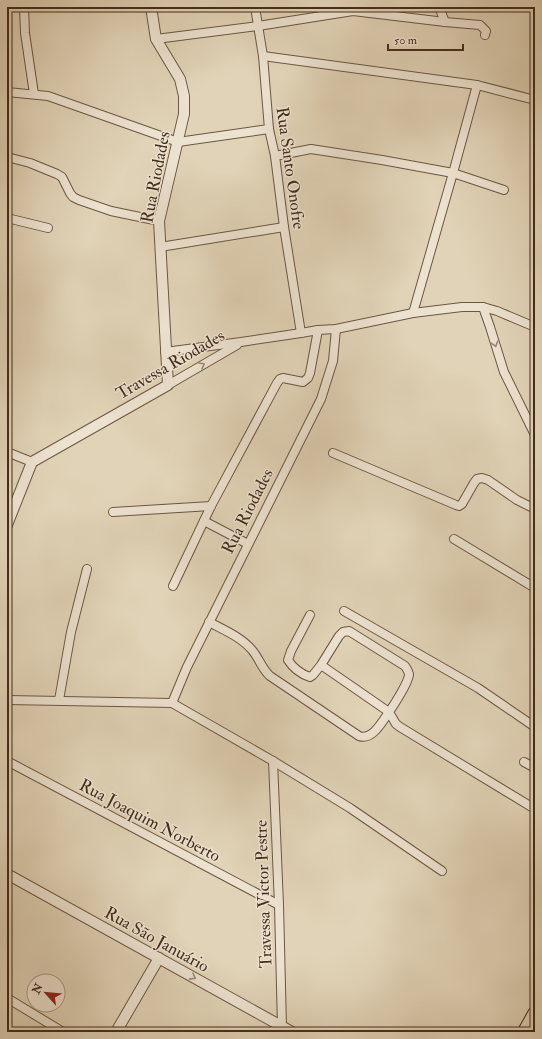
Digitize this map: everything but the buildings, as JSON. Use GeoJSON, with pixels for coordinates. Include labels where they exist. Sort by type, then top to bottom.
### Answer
{"type":"FeatureCollection","features":[{"type":"Feature","properties":{"kind":"highway"},"geometry":{"type":"LineString","coordinates":[[525,1032],[535,1014]]}},
{"type":"Feature","properties":{"kind":"street"},"geometry":{"type":"LineString","coordinates":[[24,7],[25,33],[34,94]]}},
{"type":"Feature","properties":{"kind":"street","name":"Rua Riodades"},"geometry":{"type":"LineString","coordinates":[[151,7],[156,39],[180,79],[184,96],[184,114],[159,221],[165,352],[168,384]]}},
{"type":"Feature","properties":{"kind":"street","name":"Rua Santo Onofre"},"geometry":{"type":"LineString","coordinates":[[255,7],[263,56],[269,129],[301,333]]}},
{"type":"Feature","properties":{"kind":"street"},"geometry":{"type":"LineString","coordinates":[[440,7],[445,22]]}},
{"type":"Feature","properties":{"kind":"street"},"geometry":{"type":"LineString","coordinates":[[156,39],[258,26],[352,9],[445,22],[480,25],[484,27],[486,31],[485,35]]}},
{"type":"Feature","properties":{"kind":"street"},"geometry":{"type":"LineString","coordinates":[[263,56],[477,85],[535,100]]}},
{"type":"Feature","properties":{"kind":"street"},"geometry":{"type":"LineString","coordinates":[[413,313],[477,85]]}},
{"type":"Feature","properties":{"kind":"street"},"geometry":{"type":"LineString","coordinates":[[7,92],[48,96],[178,142],[269,129]]}},
{"type":"Feature","properties":{"kind":"street"},"geometry":{"type":"LineString","coordinates":[[274,156],[311,149],[382,160],[453,174],[504,190]]}},
{"type":"Feature","properties":{"kind":"street"},"geometry":{"type":"LineString","coordinates":[[7,157],[30,163],[57,174],[62,177],[73,197],[79,200],[111,210],[159,221]]}},
{"type":"Feature","properties":{"kind":"street"},"geometry":{"type":"LineString","coordinates":[[7,218],[48,228]]}},
{"type":"Feature","properties":{"kind":"street"},"geometry":{"type":"LineString","coordinates":[[160,247],[284,227]]}},
{"type":"Feature","properties":{"kind":"street","name":"Travessa Riodades"},"geometry":{"type":"LineString","coordinates":[[32,462],[241,342],[318,330],[336,329],[413,313],[462,307],[483,307]]}},
{"type":"Feature","properties":{"kind":"street"},"geometry":{"type":"LineString","coordinates":[[483,307],[497,311],[535,327]]}},
{"type":"Feature","properties":{"kind":"street"},"geometry":{"type":"LineString","coordinates":[[483,307],[504,372],[535,435]]}},
{"type":"Feature","properties":{"kind":"street","name":"Rua Riodades"},"geometry":{"type":"LineString","coordinates":[[172,703],[187,667],[209,622],[321,399],[333,361],[336,329]]}},
{"type":"Feature","properties":{"kind":"street"},"geometry":{"type":"LineString","coordinates":[[173,586],[211,506],[278,380],[283,378],[303,382],[308,378],[318,330]]}},
{"type":"Feature","properties":{"kind":"street"},"geometry":{"type":"LineString","coordinates":[[165,352],[241,342]]}},
{"type":"Feature","properties":{"kind":"street"},"geometry":{"type":"LineString","coordinates":[[7,452],[32,462],[7,525]]}},
{"type":"Feature","properties":{"kind":"street"},"geometry":{"type":"LineString","coordinates":[[333,453],[459,506],[462,504],[474,483],[478,479],[482,478],[488,480],[517,500],[535,509]]}},
{"type":"Feature","properties":{"kind":"street"},"geometry":{"type":"LineString","coordinates":[[113,512],[211,506]]}},
{"type":"Feature","properties":{"kind":"street"},"geometry":{"type":"LineString","coordinates":[[204,521],[248,544]]}},
{"type":"Feature","properties":{"kind":"street"},"geometry":{"type":"LineString","coordinates":[[454,539],[535,588]]}},
{"type":"Feature","properties":{"kind":"street"},"geometry":{"type":"LineString","coordinates":[[59,700],[71,632],[87,569]]}},
{"type":"Feature","properties":{"kind":"street"},"geometry":{"type":"LineString","coordinates":[[344,611],[478,688],[535,727]]}},
{"type":"Feature","properties":{"kind":"street"},"geometry":{"type":"LineString","coordinates":[[209,622],[238,638],[252,649],[265,671],[270,676],[359,736],[366,738],[373,733],[389,712],[404,687],[409,675],[408,671],[405,666],[349,632],[343,632],[321,666],[313,675],[310,677],[307,676],[292,667],[288,660],[291,651],[310,615]]}},
{"type":"Feature","properties":{"kind":"street"},"geometry":{"type":"LineString","coordinates":[[321,666],[389,712],[396,724],[400,727],[535,809]]}},
{"type":"Feature","properties":{"kind":"street"},"geometry":{"type":"LineString","coordinates":[[7,700],[172,703],[273,761],[350,808],[442,871]]}},
{"type":"Feature","properties":{"kind":"street","name":"Rua Joaquim Norberto"},"geometry":{"type":"LineString","coordinates":[[7,761],[279,905]]}},
{"type":"Feature","properties":{"kind":"street","name":"Travessa Victor Pestre"},"geometry":{"type":"LineString","coordinates":[[273,761],[282,1027]]}},
{"type":"Feature","properties":{"kind":"street"},"geometry":{"type":"LineString","coordinates":[[524,762],[535,768]]}},
{"type":"Feature","properties":{"kind":"street","name":"Rua São Januário"},"geometry":{"type":"LineString","coordinates":[[7,874],[292,1032]]}},
{"type":"Feature","properties":{"kind":"street"},"geometry":{"type":"LineString","coordinates":[[116,1032],[159,958]]}},
{"type":"Feature","properties":{"kind":"street"},"geometry":{"type":"LineString","coordinates":[[7,998],[63,1032]]}}]}
